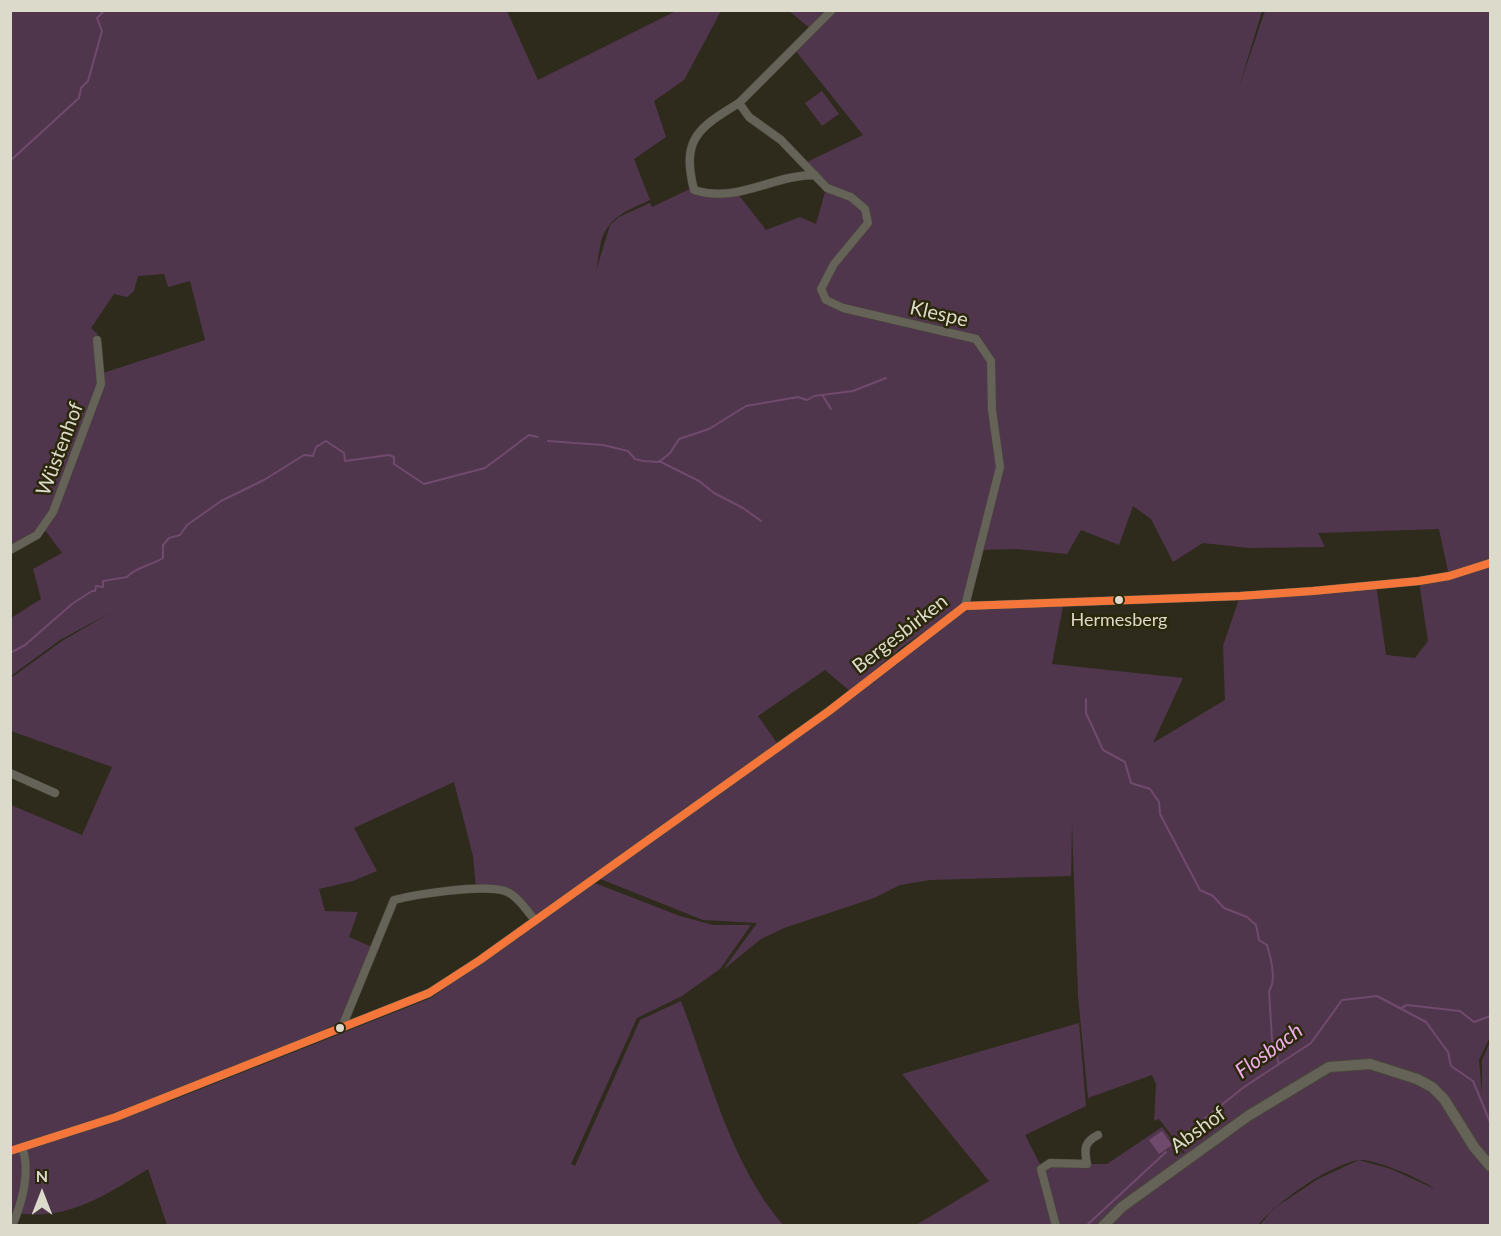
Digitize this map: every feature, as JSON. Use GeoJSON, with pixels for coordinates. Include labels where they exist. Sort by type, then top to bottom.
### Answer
{"type":"FeatureCollection","features":[{"type":"Feature","properties":{"kind":"street"},"geometry":{"type":"LineString","coordinates":[[815,175],[798,175],[771,181],[753,190],[737,194],[710,195],[694,190],[689,172],[689,148],[708,122],[739,103],[832,10]]}},
{"type":"Feature","properties":{"kind":"street","name":"Klespe"},"geometry":{"type":"LineString","coordinates":[[739,103],[749,117],[781,140],[827,188],[850,197],[865,209],[868,223],[827,276],[821,289],[826,300],[843,308],[976,339],[991,361],[992,410],[1000,467],[965,606]]}},
{"type":"Feature","properties":{"kind":"street","name":"Wüstenhof"},"geometry":{"type":"LineString","coordinates":[[10,550],[37,535],[53,512],[101,384],[97,340]]}},
{"type":"Feature","properties":{"kind":"street"},"geometry":{"type":"LineString","coordinates":[[965,606],[1240,596],[1313,591],[1429,579],[1491,563]]}},
{"type":"Feature","properties":{"kind":"street","name":"Bergesbirken"},"geometry":{"type":"LineString","coordinates":[[10,1151],[116,1117],[429,993],[480,960],[829,711],[965,606]]}},
{"type":"Feature","properties":{"kind":"street"},"geometry":{"type":"LineString","coordinates":[[10,773],[55,794]]}},
{"type":"Feature","properties":{"kind":"street"},"geometry":{"type":"LineString","coordinates":[[342,1027],[394,900],[419,893],[505,891],[518,900],[535,920]]}},
{"type":"Feature","properties":{"kind":"street","name":"Abshof"},"geometry":{"type":"LineString","coordinates":[[1103,1226],[1122,1207],[1248,1116],[1329,1067],[1370,1064],[1418,1079],[1432,1087],[1444,1099],[1474,1147],[1491,1166]]}},
{"type":"Feature","properties":{"kind":"street"},"geometry":{"type":"LineString","coordinates":[[1056,1226],[1041,1169],[1050,1163],[1087,1164],[1085,1147],[1089,1140],[1098,1135]]}},
{"type":"Feature","properties":{"kind":"street"},"geometry":{"type":"LineString","coordinates":[[12,1226],[21,1206],[25,1155],[22,1147]]}},
{"type":"Feature","properties":{"kind":"shaded area"},"geometry":{"type":"Polygon","coordinates":[[[11,11],[507,11],[538,80],[676,11],[721,11],[684,80],[654,101],[666,137],[634,159],[650,200],[618,217],[611,223],[606,229],[602,237],[596,271],[610,225],[619,217],[650,203],[652,207],[690,189],[695,194],[738,194],[766,230],[800,217],[816,224],[826,189],[857,204],[866,223],[825,276],[825,301],[975,341],[990,361],[998,461],[963,605],[902,647],[850,691],[825,670],[758,716],[777,743],[535,917],[507,889],[476,889],[473,856],[454,782],[354,828],[377,871],[353,881],[319,889],[325,911],[358,912],[349,937],[372,947],[343,1021],[284,1048],[166,1096],[168,1102],[431,998],[592,882],[680,916],[713,925],[751,925],[720,969],[682,996],[637,1018],[571,1164],[575,1166],[640,1020],[681,1001],[735,1147],[765,1201],[783,1225],[167,1225],[148,1169],[86,1204],[53,1213],[17,1213],[11,1225],[11,805],[82,835],[112,767],[11,731],[11,678],[62,641],[112,612],[60,640],[11,676],[11,618],[41,599],[33,569],[62,553],[45,530],[55,512],[103,373],[205,340],[190,281],[168,287],[164,274],[138,276],[134,291],[127,297],[114,294],[91,328],[98,334],[96,336],[99,383],[43,526],[11,548],[11,11]]]}},
{"type":"Feature","properties":{"kind":"shaded area"},"geometry":{"type":"Polygon","coordinates":[[[789,11],[829,11],[811,29],[789,11]]]}},
{"type":"Feature","properties":{"kind":"shaded area"},"geometry":{"type":"Polygon","coordinates":[[[835,11],[1262,11],[1239,87],[1265,11],[1490,11],[1490,1037],[1479,1060],[1482,1095],[1482,1060],[1490,1042],[1490,1225],[1260,1225],[1270,1212],[1258,1225],[1057,1225],[1043,1173],[1050,1164],[1107,1164],[1162,1127],[1183,1154],[1185,1153],[1159,1119],[1154,1121],[1156,1084],[1152,1075],[1088,1098],[1078,996],[1072,823],[1071,876],[930,880],[900,885],[874,898],[784,928],[761,939],[723,970],[757,923],[703,920],[598,878],[965,606],[1064,601],[1052,664],[1183,678],[1153,743],[1225,700],[1223,646],[1240,596],[1376,584],[1386,655],[1415,658],[1428,641],[1419,581],[1449,576],[1439,529],[1318,533],[1325,547],[1249,548],[1203,543],[1173,562],[1151,519],[1133,506],[1119,545],[1081,530],[1067,554],[1016,549],[979,550],[1001,466],[994,410],[993,360],[976,338],[844,307],[827,299],[823,289],[828,276],[862,234],[866,208],[828,187],[805,163],[863,135],[795,50],[835,11]],[[1359,1160],[1318,1177],[1277,1207],[1318,1179],[1359,1160]],[[1359,1160],[1391,1169],[1435,1189],[1397,1170],[1374,1162],[1359,1160]]]}},
{"type":"Feature","properties":{"kind":"shaded area"},"geometry":{"type":"Polygon","coordinates":[[[822,91],[839,114],[822,126],[805,103],[822,91]]]}},
{"type":"Feature","properties":{"kind":"shaded area"},"geometry":{"type":"Polygon","coordinates":[[[1079,1023],[1086,1106],[1025,1135],[1042,1168],[1055,1225],[916,1225],[989,1181],[902,1074],[1079,1023]]]}},
{"type":"Feature","properties":{"kind":"shaded area"},"geometry":{"type":"Polygon","coordinates":[[[1162,1131],[1172,1145],[1159,1154],[1149,1140],[1162,1131]]]}},
{"type":"Feature","properties":{"kind":"waterway"},"geometry":{"type":"LineString","coordinates":[[10,161],[79,98],[81,88],[88,81],[102,31],[97,18],[105,10]]}},
{"type":"Feature","properties":{"kind":"waterway"},"geometry":{"type":"LineString","coordinates":[[548,441],[603,445],[628,451],[635,459],[659,462],[670,453],[679,439],[709,429],[746,406],[798,397],[807,400],[814,396],[853,391],[886,378]]}},
{"type":"Feature","properties":{"kind":"waterway"},"geometry":{"type":"LineString","coordinates":[[823,396],[831,409]]}},
{"type":"Feature","properties":{"kind":"waterway"},"geometry":{"type":"LineString","coordinates":[[12,652],[25,645],[72,604],[95,591],[96,586],[103,587],[103,581],[127,577],[134,571],[163,558],[163,545],[169,538],[180,535],[187,525],[221,501],[264,480],[304,455],[313,456],[316,447],[326,441],[344,453],[345,461],[389,455],[394,457],[394,464],[424,484],[485,468],[529,435],[538,437]]}},
{"type":"Feature","properties":{"kind":"waterway"},"geometry":{"type":"LineString","coordinates":[[659,461],[699,481],[714,493],[743,508],[761,521]]}},
{"type":"Feature","properties":{"kind":"waterway"},"geometry":{"type":"LineString","coordinates":[[1086,699],[1086,713],[1103,750],[1125,762],[1131,783],[1150,789],[1159,802],[1160,814],[1200,890],[1213,896],[1224,908],[1247,917],[1256,925],[1259,940],[1267,945],[1273,975],[1269,991],[1272,1040],[1279,1064]]}},
{"type":"Feature","properties":{"kind":"waterway","name":"Flosbach"},"geometry":{"type":"LineString","coordinates":[[1179,1139],[1244,1087],[1311,1043],[1342,1000],[1377,996],[1426,1022],[1448,1052],[1451,1066],[1473,1081],[1490,1122]]}},
{"type":"Feature","properties":{"kind":"waterway"},"geometry":{"type":"LineString","coordinates":[[1401,1008],[1407,1005],[1460,1011],[1474,1022],[1490,1016]]}},
{"type":"Feature","properties":{"kind":"waterway","name":"Flosbach"},"geometry":{"type":"LineString","coordinates":[[1086,1226],[1166,1152]]}},
{"type":"Feature","properties":{"kind":"transit line"},"geometry":{"type":"LineString","coordinates":[[10,1151],[116,1117],[429,993],[480,960],[829,711],[965,606],[1240,596],[1313,591],[1419,581],[1449,576],[1490,563]]}},
{"type":"Feature","properties":{"kind":"place","name":"Hermesberg"},"geometry":{"type":"Point","coordinates":[1119,600]}}]}
